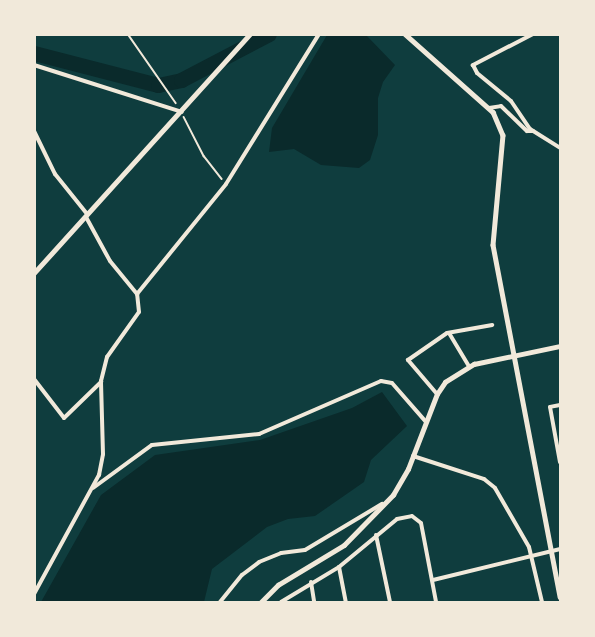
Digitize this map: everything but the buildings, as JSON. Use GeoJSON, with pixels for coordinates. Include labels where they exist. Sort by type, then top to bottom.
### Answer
{"type":"FeatureCollection","features":[{"type":"Feature","properties":{"kind":"street"},"geometry":{"type":"LineString","coordinates":[[34,273],[182,112],[250,34]]}},
{"type":"Feature","properties":{"kind":"street"},"geometry":{"type":"LineString","coordinates":[[137,294],[226,184],[319,34]]}},
{"type":"Feature","properties":{"kind":"street"},"geometry":{"type":"LineString","coordinates":[[405,34],[489,108],[503,135],[493,245],[561,597]]}},
{"type":"Feature","properties":{"kind":"street"},"geometry":{"type":"LineString","coordinates":[[533,34],[474,65],[477,73],[510,101],[534,131],[561,148]]}},
{"type":"Feature","properties":{"kind":"street"},"geometry":{"type":"LineString","coordinates":[[34,65],[182,112]]}},
{"type":"Feature","properties":{"kind":"street"},"geometry":{"type":"LineString","coordinates":[[489,108],[501,106],[527,131],[534,131]]}},
{"type":"Feature","properties":{"kind":"street"},"geometry":{"type":"LineString","coordinates":[[34,131],[55,174],[87,216],[110,261],[137,294],[139,312],[107,357],[101,381],[103,454],[92,489],[34,594]]}},
{"type":"Feature","properties":{"kind":"street"},"geometry":{"type":"LineString","coordinates":[[437,394],[408,360],[427,344],[448,333],[492,325]]}},
{"type":"Feature","properties":{"kind":"street"},"geometry":{"type":"LineString","coordinates":[[448,333],[469,366]]}},
{"type":"Feature","properties":{"kind":"street"},"geometry":{"type":"LineString","coordinates":[[261,603],[278,585],[344,545],[386,503],[413,456],[437,394],[445,382],[469,366],[513,354],[561,346]]}},
{"type":"Feature","properties":{"kind":"street"},"geometry":{"type":"LineString","coordinates":[[34,379],[64,418],[101,381]]}},
{"type":"Feature","properties":{"kind":"street"},"geometry":{"type":"LineString","coordinates":[[92,489],[152,446],[259,434],[381,381],[392,383],[426,422]]}},
{"type":"Feature","properties":{"kind":"street"},"geometry":{"type":"LineString","coordinates":[[561,405],[550,407],[561,462]]}},
{"type":"Feature","properties":{"kind":"street"},"geometry":{"type":"LineString","coordinates":[[413,456],[484,479],[495,488],[529,548],[542,603]]}},
{"type":"Feature","properties":{"kind":"street"},"geometry":{"type":"LineString","coordinates":[[220,603],[242,575],[259,562],[281,552],[305,550],[367,510],[386,503]]}},
{"type":"Feature","properties":{"kind":"street"},"geometry":{"type":"LineString","coordinates":[[281,603],[311,582],[339,567],[397,519],[411,516],[421,523],[436,603]]}},
{"type":"Feature","properties":{"kind":"street"},"geometry":{"type":"LineString","coordinates":[[376,535],[390,603]]}},
{"type":"Feature","properties":{"kind":"street"},"geometry":{"type":"LineString","coordinates":[[432,580],[561,549]]}},
{"type":"Feature","properties":{"kind":"street"},"geometry":{"type":"LineString","coordinates":[[339,567],[346,603]]}},
{"type":"Feature","properties":{"kind":"street"},"geometry":{"type":"LineString","coordinates":[[311,582],[314,603]]}},
{"type":"Feature","properties":{"kind":"path"},"geometry":{"type":"LineString","coordinates":[[128,34],[182,112],[204,156],[226,184]]}},
{"type":"Feature","properties":{"kind":"water"},"geometry":{"type":"Polygon","coordinates":[[[327,35],[366,35],[395,65],[383,82],[378,98],[378,135],[370,160],[359,168],[321,165],[294,149],[269,152],[272,128],[327,35]]]}},
{"type":"Feature","properties":{"kind":"water"},"geometry":{"type":"Polygon","coordinates":[[[382,392],[407,426],[371,460],[364,482],[315,516],[288,519],[267,527],[212,569],[204,602],[41,602],[101,495],[155,455],[260,440],[352,408],[382,392]]]}},
{"type":"Feature","properties":{"kind":"waterway"},"geometry":{"type":"LineString","coordinates":[[34,53],[158,85],[181,80],[269,34]]}}]}
